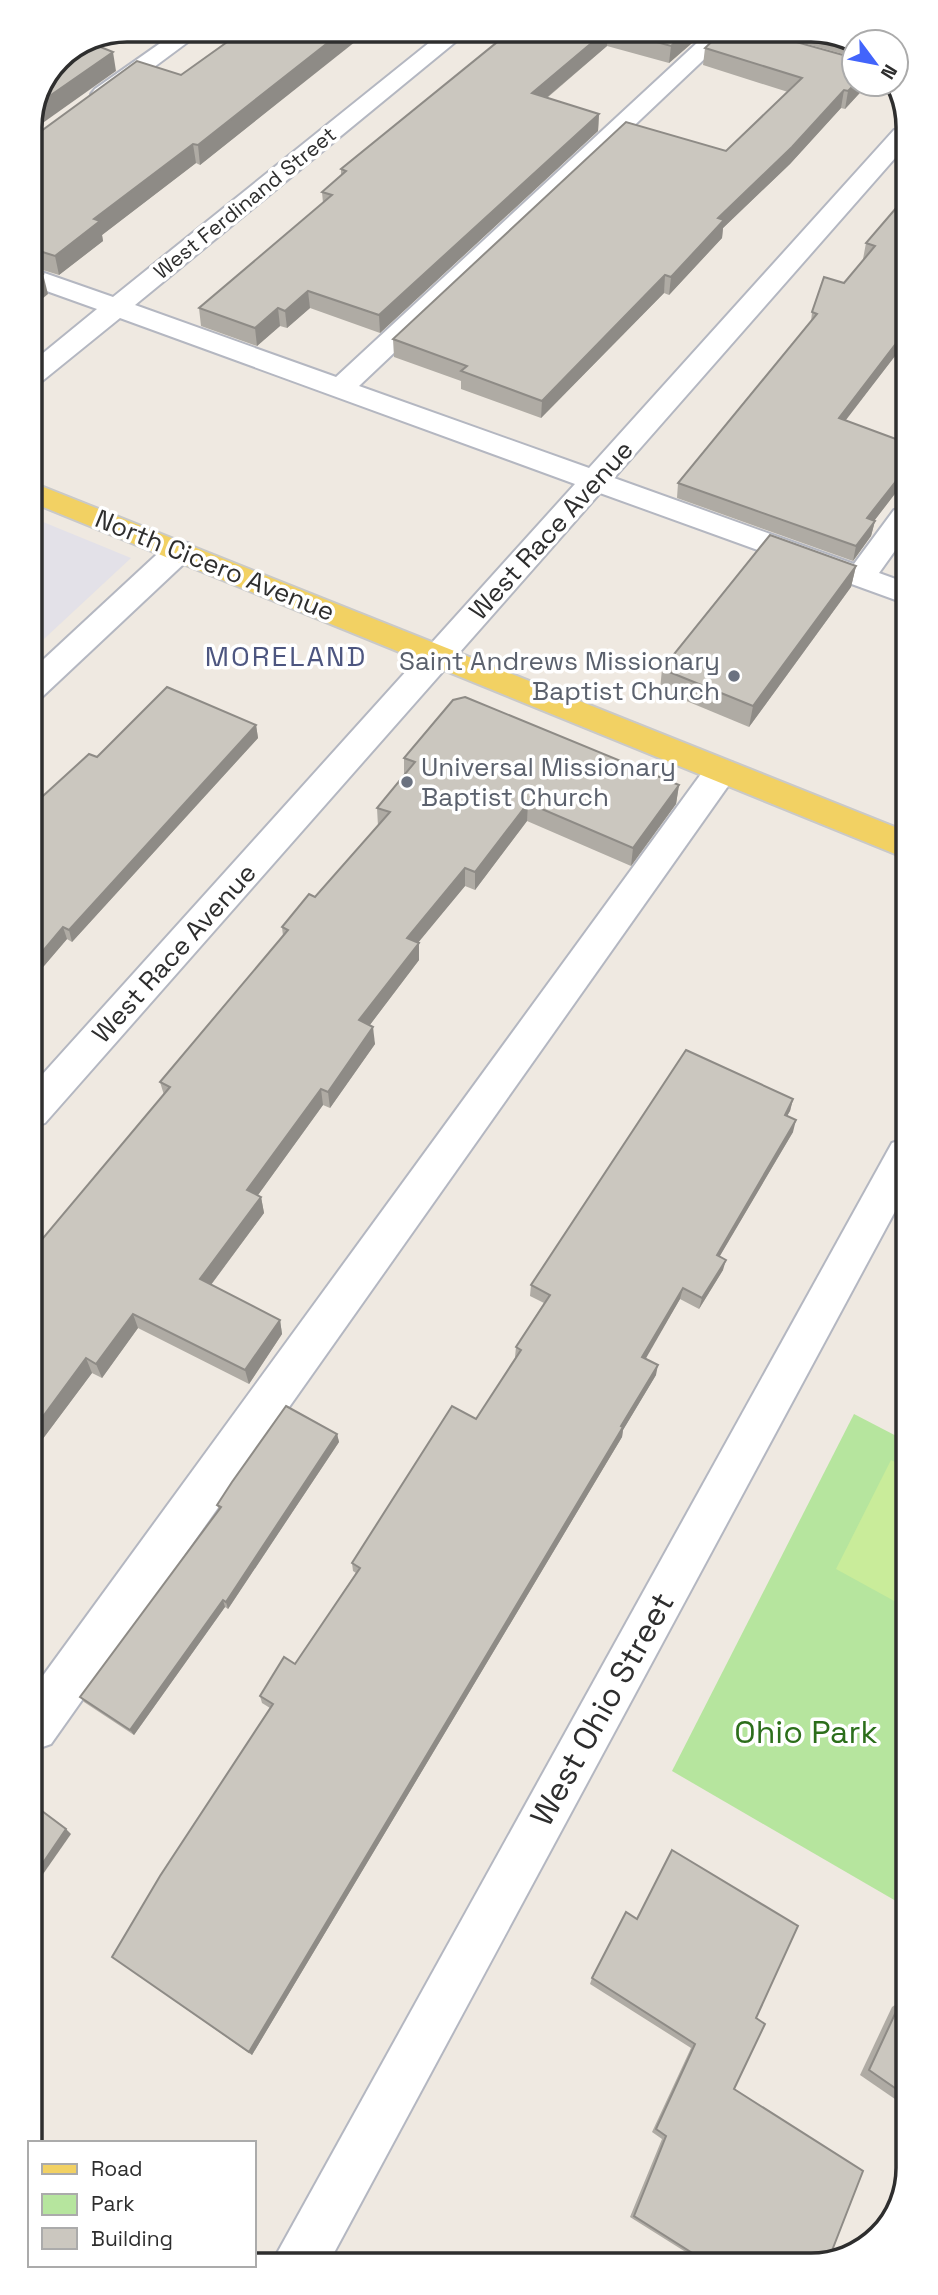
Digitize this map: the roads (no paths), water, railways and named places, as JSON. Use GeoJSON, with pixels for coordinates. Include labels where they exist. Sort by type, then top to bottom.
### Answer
{"type":"FeatureCollection","features":[{"type":"Feature","properties":{"kind":"main road","name":"North Cicero Avenue"},"geometry":{"type":"LineString","coordinates":[[42,495],[896,841]]}},
{"type":"Feature","properties":{"kind":"street"},"geometry":{"type":"LineString","coordinates":[[84,107],[176,42]]}},
{"type":"Feature","properties":{"kind":"street","name":"West Ferdinand Street"},"geometry":{"type":"LineString","coordinates":[[42,366],[444,42]]}},
{"type":"Feature","properties":{"kind":"street"},"geometry":{"type":"LineString","coordinates":[[340,388],[711,42]]}},
{"type":"Feature","properties":{"kind":"street","name":"West Race Avenue"},"geometry":{"type":"LineString","coordinates":[[42,1101],[896,143]]}},
{"type":"Feature","properties":{"kind":"street"},"geometry":{"type":"LineString","coordinates":[[42,280],[896,590]]}},
{"type":"Feature","properties":{"kind":"street"},"geometry":{"type":"LineString","coordinates":[[860,577],[896,528]]}},
{"type":"Feature","properties":{"kind":"street"},"geometry":{"type":"LineString","coordinates":[[42,679],[179,551]]}},
{"type":"Feature","properties":{"kind":"street"},"geometry":{"type":"LineString","coordinates":[[42,1716],[721,771]]}},
{"type":"Feature","properties":{"kind":"street","name":"West Ohio Street"},"geometry":{"type":"LineString","coordinates":[[306,2253],[896,1183]]}},
{"type":"Feature","properties":{"kind":"place","name":"Saint Andrews Missionary Baptist Church"},"geometry":{"type":"Point","coordinates":[734,676]}},
{"type":"Feature","properties":{"kind":"place","name":"Universal Missionary Baptist Church"},"geometry":{"type":"Point","coordinates":[407,782]}},
{"type":"Feature","properties":{"kind":"district","name":"MORELAND"},"geometry":{"type":"Point","coordinates":[286,656]}},
{"type":"Feature","properties":{"kind":"park label","name":"Ohio Park"},"geometry":{"type":"Point","coordinates":[806,1732]}}]}
